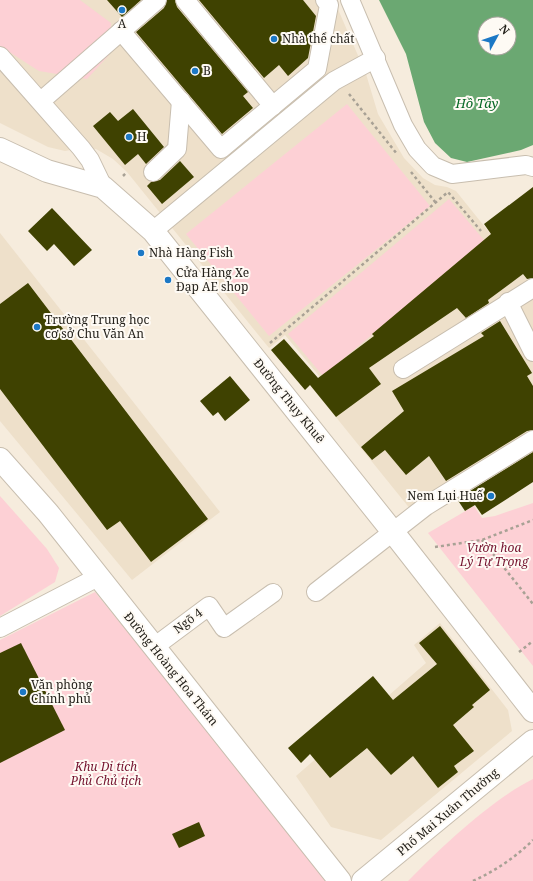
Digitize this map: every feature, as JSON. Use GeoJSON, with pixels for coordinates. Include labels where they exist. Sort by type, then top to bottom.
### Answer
{"type":"FeatureCollection","features":[{"type":"Feature","properties":{"kind":"main road","name":"Đường Thụy Khuê"},"geometry":{"type":"LineString","coordinates":[[0,148],[47,171],[103,187],[153,231],[393,532],[533,711]]}},
{"type":"Feature","properties":{"kind":"main road","name":"Đường Hoàng Hoa Thám"},"geometry":{"type":"LineString","coordinates":[[0,459],[48,513],[340,881]]}},
{"type":"Feature","properties":{"kind":"main road","name":"Phố Mai Xuân Thưởng"},"geometry":{"type":"LineString","coordinates":[[363,881],[533,741]]}},
{"type":"Feature","properties":{"kind":"street"},"geometry":{"type":"LineString","coordinates":[[41,101],[157,0]]}},
{"type":"Feature","properties":{"kind":"street"},"geometry":{"type":"LineString","coordinates":[[186,0],[273,106]]}},
{"type":"Feature","properties":{"kind":"street"},"geometry":{"type":"LineString","coordinates":[[121,31],[221,149],[317,69],[329,5],[325,0]]}},
{"type":"Feature","properties":{"kind":"street"},"geometry":{"type":"LineString","coordinates":[[350,0],[376,58],[403,125],[417,149],[432,166],[452,174],[526,165],[533,167]]}},
{"type":"Feature","properties":{"kind":"street"},"geometry":{"type":"LineString","coordinates":[[0,56],[41,101],[90,160],[103,187]]}},
{"type":"Feature","properties":{"kind":"street"},"geometry":{"type":"LineString","coordinates":[[153,231],[334,81],[376,58]]}},
{"type":"Feature","properties":{"kind":"street"},"geometry":{"type":"LineString","coordinates":[[153,172],[177,149],[181,101]]}},
{"type":"Feature","properties":{"kind":"street"},"geometry":{"type":"LineString","coordinates":[[403,369],[508,302],[533,288]]}},
{"type":"Feature","properties":{"kind":"street"},"geometry":{"type":"LineString","coordinates":[[508,302],[533,352]]}},
{"type":"Feature","properties":{"kind":"street"},"geometry":{"type":"LineString","coordinates":[[316,592],[426,506],[533,440]]}},
{"type":"Feature","properties":{"kind":"street"},"geometry":{"type":"LineString","coordinates":[[0,628],[98,577]]}},
{"type":"Feature","properties":{"kind":"street","name":"Ngõ 4"},"geometry":{"type":"LineString","coordinates":[[154,647],[209,606],[224,628],[273,593]]}},
{"type":"Feature","properties":{"kind":"path"},"geometry":{"type":"LineString","coordinates":[[347,91],[401,160]]}},
{"type":"Feature","properties":{"kind":"path"},"geometry":{"type":"LineString","coordinates":[[406,166],[436,203]]}},
{"type":"Feature","properties":{"kind":"path"},"geometry":{"type":"LineString","coordinates":[[123,176],[127,172]]}},
{"type":"Feature","properties":{"kind":"path"},"geometry":{"type":"LineString","coordinates":[[266,338],[271,344],[448,192],[481,231]]}},
{"type":"Feature","properties":{"kind":"path"},"geometry":{"type":"LineString","coordinates":[[435,547],[482,540],[533,520]]}},
{"type":"Feature","properties":{"kind":"path"},"geometry":{"type":"LineString","coordinates":[[482,540],[533,604]]}},
{"type":"Feature","properties":{"kind":"path"},"geometry":{"type":"LineString","coordinates":[[519,652],[533,641]]}},
{"type":"Feature","properties":{"kind":"path"},"geometry":{"type":"LineString","coordinates":[[473,881],[490,874],[524,849],[533,840]]}},
{"type":"Feature","properties":{"kind":"shaded area"},"geometry":{"type":"Polygon","coordinates":[[[0,0],[334,0],[366,74],[378,114],[404,158],[423,178],[435,185],[447,187],[456,191],[533,287],[533,435],[411,510],[310,385],[320,377],[285,335],[269,348],[127,172],[113,159],[96,149],[81,148],[65,151],[48,147],[0,123],[0,0]]]}},
{"type":"Feature","properties":{"kind":"shaded area","name":"Trường Trung học cơ sở Chu Văn An"},"geometry":{"type":"Polygon","coordinates":[[[0,233],[220,512],[132,580],[0,421],[0,233]]]}},
{"type":"Feature","properties":{"kind":"shaded area"},"geometry":{"type":"Polygon","coordinates":[[[440,623],[508,710],[512,731],[381,840],[331,827],[296,776],[426,663],[414,645],[440,623]]]}},
{"type":"Feature","properties":{"kind":"green space"},"geometry":{"type":"Polygon","coordinates":[[[0,0],[80,0],[111,23],[109,55],[87,79],[39,71],[0,46],[0,0]]]}},
{"type":"Feature","properties":{"kind":"green space"},"geometry":{"type":"Polygon","coordinates":[[[347,104],[430,206],[269,336],[186,234],[347,104]]]}},
{"type":"Feature","properties":{"kind":"green space"},"geometry":{"type":"Polygon","coordinates":[[[449,199],[484,240],[323,376],[288,334],[449,199]]]}},
{"type":"Feature","properties":{"kind":"green space"},"geometry":{"type":"Polygon","coordinates":[[[0,496],[47,549],[59,568],[55,582],[0,616],[0,496]]]}},
{"type":"Feature","properties":{"kind":"green space","name":"Vườn hoa Lý Tự Trọng"},"geometry":{"type":"Polygon","coordinates":[[[533,503],[533,666],[428,533],[474,506],[482,518],[495,516],[533,503]]]}},
{"type":"Feature","properties":{"kind":"green space","name":"Khu Di tích Phủ Chủ tịch"},"geometry":{"type":"Polygon","coordinates":[[[95,592],[330,881],[0,881],[0,640],[95,592]]]}},
{"type":"Feature","properties":{"kind":"green space"},"geometry":{"type":"Polygon","coordinates":[[[533,779],[533,881],[408,881],[467,825],[500,799],[533,779]]]}},
{"type":"Feature","properties":{"kind":"water","name":"Hồ Tây"},"geometry":{"type":"Polygon","coordinates":[[[379,0],[533,0],[533,145],[521,150],[467,162],[451,158],[435,143],[424,122],[406,54],[379,0]]]}},
{"type":"Feature","properties":{"kind":"building","name":"A"},"geometry":{"type":"Polygon","coordinates":[[[107,0],[141,0],[122,17],[107,0]]]}},
{"type":"Feature","properties":{"kind":"building","name":"B"},"geometry":{"type":"Polygon","coordinates":[[[167,0],[175,0],[177,7],[248,92],[243,96],[253,108],[222,134],[136,32],[164,8],[167,0]]]}},
{"type":"Feature","properties":{"kind":"building","name":"Nhà thể chất"},"geometry":{"type":"Polygon","coordinates":[[[199,0],[303,0],[316,16],[308,58],[288,76],[279,65],[264,78],[199,0]]]}},
{"type":"Feature","properties":{"kind":"building","name":"H"},"geometry":{"type":"Polygon","coordinates":[[[133,109],[164,147],[146,164],[138,154],[125,165],[93,126],[110,112],[118,121],[133,109]]]}},
{"type":"Feature","properties":{"kind":"building"},"geometry":{"type":"Polygon","coordinates":[[[180,161],[194,177],[162,204],[147,186],[151,182],[160,180],[180,161]]]}},
{"type":"Feature","properties":{"kind":"building"},"geometry":{"type":"Polygon","coordinates":[[[533,187],[533,278],[527,279],[523,274],[488,300],[489,303],[466,318],[457,308],[369,368],[381,384],[336,417],[310,385],[305,390],[271,350],[284,339],[318,378],[374,336],[372,334],[491,234],[484,224],[533,187]]]}},
{"type":"Feature","properties":{"kind":"building"},"geometry":{"type":"Polygon","coordinates":[[[52,208],[92,250],[74,266],[54,244],[47,251],[28,231],[52,208]]]}},
{"type":"Feature","properties":{"kind":"building","name":"Trường Trung học cơ sở Chu Văn An"},"geometry":{"type":"Polygon","coordinates":[[[28,283],[208,519],[151,562],[120,521],[107,530],[0,389],[0,304],[28,283]]]}},
{"type":"Feature","properties":{"kind":"building"},"geometry":{"type":"Polygon","coordinates":[[[500,321],[532,373],[527,376],[533,386],[533,430],[527,431],[446,481],[429,456],[406,475],[385,450],[372,460],[361,447],[404,411],[392,391],[484,336],[481,333],[500,321]]]}},
{"type":"Feature","properties":{"kind":"building"},"geometry":{"type":"Polygon","coordinates":[[[230,376],[250,400],[225,421],[218,412],[213,416],[200,401],[230,376]]]}},
{"type":"Feature","properties":{"kind":"building"},"geometry":{"type":"Polygon","coordinates":[[[533,452],[533,482],[482,515],[475,505],[465,511],[457,499],[533,452]]]}},
{"type":"Feature","properties":{"kind":"building"},"geometry":{"type":"Polygon","coordinates":[[[440,626],[490,690],[472,705],[474,707],[453,725],[474,751],[454,766],[458,772],[438,788],[413,756],[391,775],[367,748],[330,778],[310,754],[301,763],[288,748],[373,676],[393,700],[437,664],[419,643],[440,626]]]}},
{"type":"Feature","properties":{"kind":"building","name":"Văn phòng Chính phủ"},"geometry":{"type":"Polygon","coordinates":[[[21,643],[65,730],[0,763],[0,653],[21,643]]]}},
{"type":"Feature","properties":{"kind":"building"},"geometry":{"type":"Polygon","coordinates":[[[199,822],[205,836],[179,848],[172,834],[199,822]]]}},
{"type":"Feature","properties":{"kind":"place","name":"A"},"geometry":{"type":"Point","coordinates":[122,10]}},
{"type":"Feature","properties":{"kind":"place","name":"Nhà thể chất"},"geometry":{"type":"Point","coordinates":[274,39]}},
{"type":"Feature","properties":{"kind":"place","name":"B"},"geometry":{"type":"Point","coordinates":[195,71]}},
{"type":"Feature","properties":{"kind":"place","name":"H"},"geometry":{"type":"Point","coordinates":[129,137]}},
{"type":"Feature","properties":{"kind":"place","name":"Nhà Hàng Fish"},"geometry":{"type":"Point","coordinates":[141,253]}},
{"type":"Feature","properties":{"kind":"place","name":"Cửa Hàng Xe Đạp AE shop"},"geometry":{"type":"Point","coordinates":[168,280]}},
{"type":"Feature","properties":{"kind":"place","name":"Trường Trung học cơ sở Chu Văn An"},"geometry":{"type":"Point","coordinates":[37,327]}},
{"type":"Feature","properties":{"kind":"place","name":"Nem Lụi Huế"},"geometry":{"type":"Point","coordinates":[491,496]}},
{"type":"Feature","properties":{"kind":"place","name":"Văn phòng Chính phủ"},"geometry":{"type":"Point","coordinates":[23,692]}}]}
